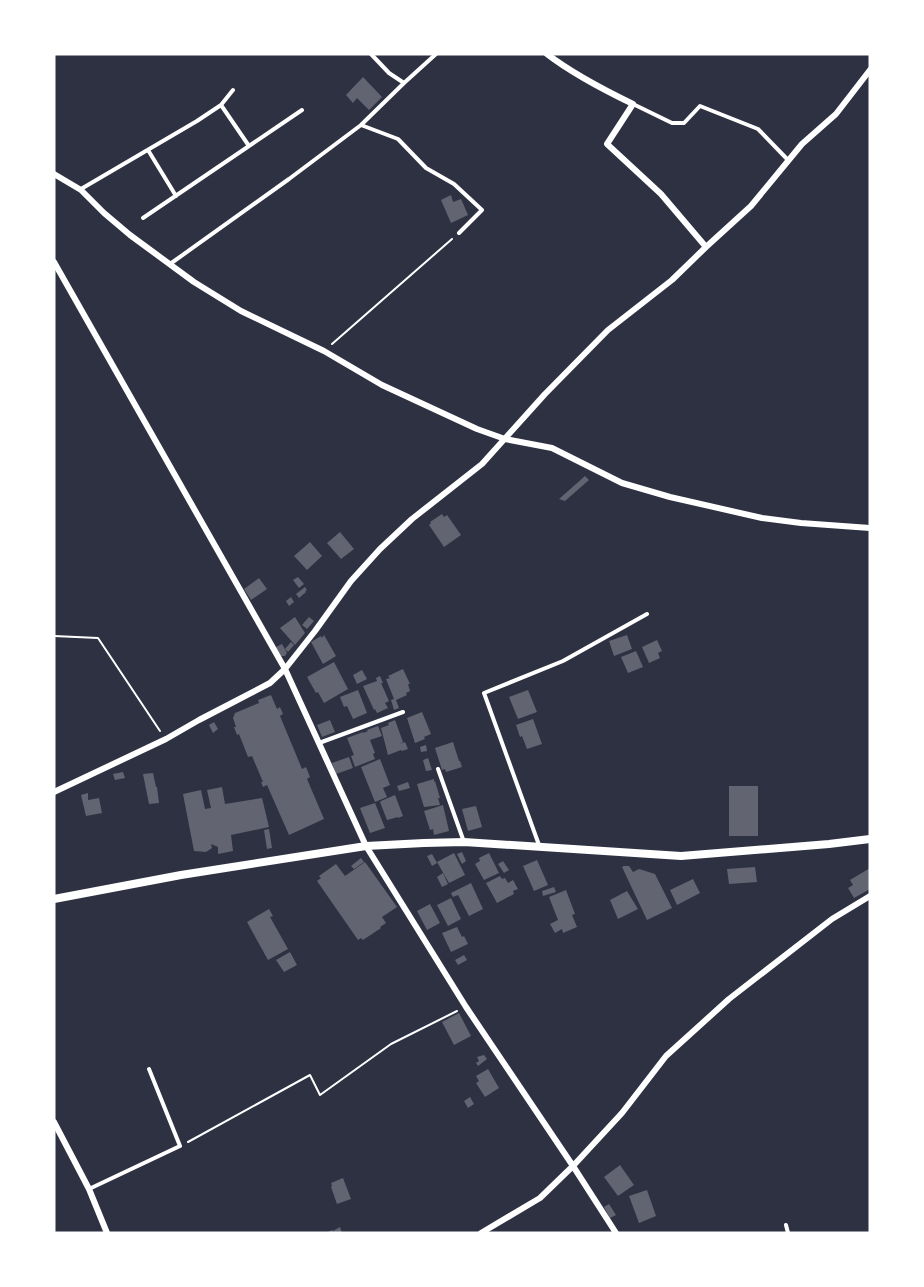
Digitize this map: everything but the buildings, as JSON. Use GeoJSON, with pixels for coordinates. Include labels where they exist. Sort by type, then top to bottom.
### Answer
{"type":"FeatureCollection","features":[{"type":"Feature","properties":{"kind":"street"},"geometry":{"type":"LineString","coordinates":[[547,54],[558,63],[633,104],[607,144],[661,194],[706,247]]}},
{"type":"Feature","properties":{"kind":"street"},"geometry":{"type":"LineString","coordinates":[[54,792],[165,739],[270,683],[285,669],[351,581],[380,549],[411,519],[482,464],[545,394],[609,330],[672,280],[751,206],[802,144],[836,114],[870,70]]}},
{"type":"Feature","properties":{"kind":"street"},"geometry":{"type":"LineString","coordinates":[[54,174],[81,190],[130,235],[194,282],[241,311],[324,351],[382,385],[477,429],[505,438],[552,448],[622,483],[670,497],[762,518],[870,528]]}},
{"type":"Feature","properties":{"kind":"street"},"geometry":{"type":"LineString","coordinates":[[54,262],[285,669],[366,846],[466,1006],[616,1233]]}},
{"type":"Feature","properties":{"kind":"street"},"geometry":{"type":"LineString","coordinates":[[54,899],[192,873],[366,846],[464,842],[681,856],[870,839]]}},
{"type":"Feature","properties":{"kind":"street"},"geometry":{"type":"LineString","coordinates":[[482,1233],[540,1198],[622,1113],[666,1056],[729,999],[832,919],[870,896]]}},
{"type":"Feature","properties":{"kind":"street"},"geometry":{"type":"LineString","coordinates":[[54,1122],[89,1189],[107,1233]]}},
{"type":"Feature","properties":{"kind":"lane"},"geometry":{"type":"LineString","coordinates":[[370,54],[389,73],[404,83]]}},
{"type":"Feature","properties":{"kind":"lane"},"geometry":{"type":"LineString","coordinates":[[170,264],[361,125],[436,54]]}},
{"type":"Feature","properties":{"kind":"lane"},"geometry":{"type":"LineString","coordinates":[[81,190],[197,121],[221,105],[233,90]]}},
{"type":"Feature","properties":{"kind":"lane"},"geometry":{"type":"LineString","coordinates":[[633,104],[672,123],[684,123],[700,106],[758,129],[788,160]]}},
{"type":"Feature","properties":{"kind":"lane"},"geometry":{"type":"LineString","coordinates":[[221,105],[249,146]]}},
{"type":"Feature","properties":{"kind":"lane"},"geometry":{"type":"LineString","coordinates":[[143,218],[302,110]]}},
{"type":"Feature","properties":{"kind":"lane"},"geometry":{"type":"LineString","coordinates":[[361,125],[398,139],[426,168],[454,184],[482,210],[459,233]]}},
{"type":"Feature","properties":{"kind":"lane"},"geometry":{"type":"LineString","coordinates":[[148,150],[176,196]]}},
{"type":"Feature","properties":{"kind":"lane"},"geometry":{"type":"LineString","coordinates":[[539,846],[484,693],[563,661],[646,614]]}},
{"type":"Feature","properties":{"kind":"lane"},"geometry":{"type":"LineString","coordinates":[[319,743],[403,712]]}},
{"type":"Feature","properties":{"kind":"lane"},"geometry":{"type":"LineString","coordinates":[[438,769],[464,842]]}},
{"type":"Feature","properties":{"kind":"lane"},"geometry":{"type":"LineString","coordinates":[[89,1189],[180,1146],[149,1070]]}},
{"type":"Feature","properties":{"kind":"lane"},"geometry":{"type":"LineString","coordinates":[[786,1225],[788,1233]]}},
{"type":"Feature","properties":{"kind":"path"},"geometry":{"type":"LineString","coordinates":[[324,351],[459,233]]}},
{"type":"Feature","properties":{"kind":"path"},"geometry":{"type":"LineString","coordinates":[[54,636],[98,638],[165,739]]}},
{"type":"Feature","properties":{"kind":"path"},"geometry":{"type":"LineString","coordinates":[[180,1146],[310,1075],[320,1095],[392,1044],[466,1006]]}}]}
